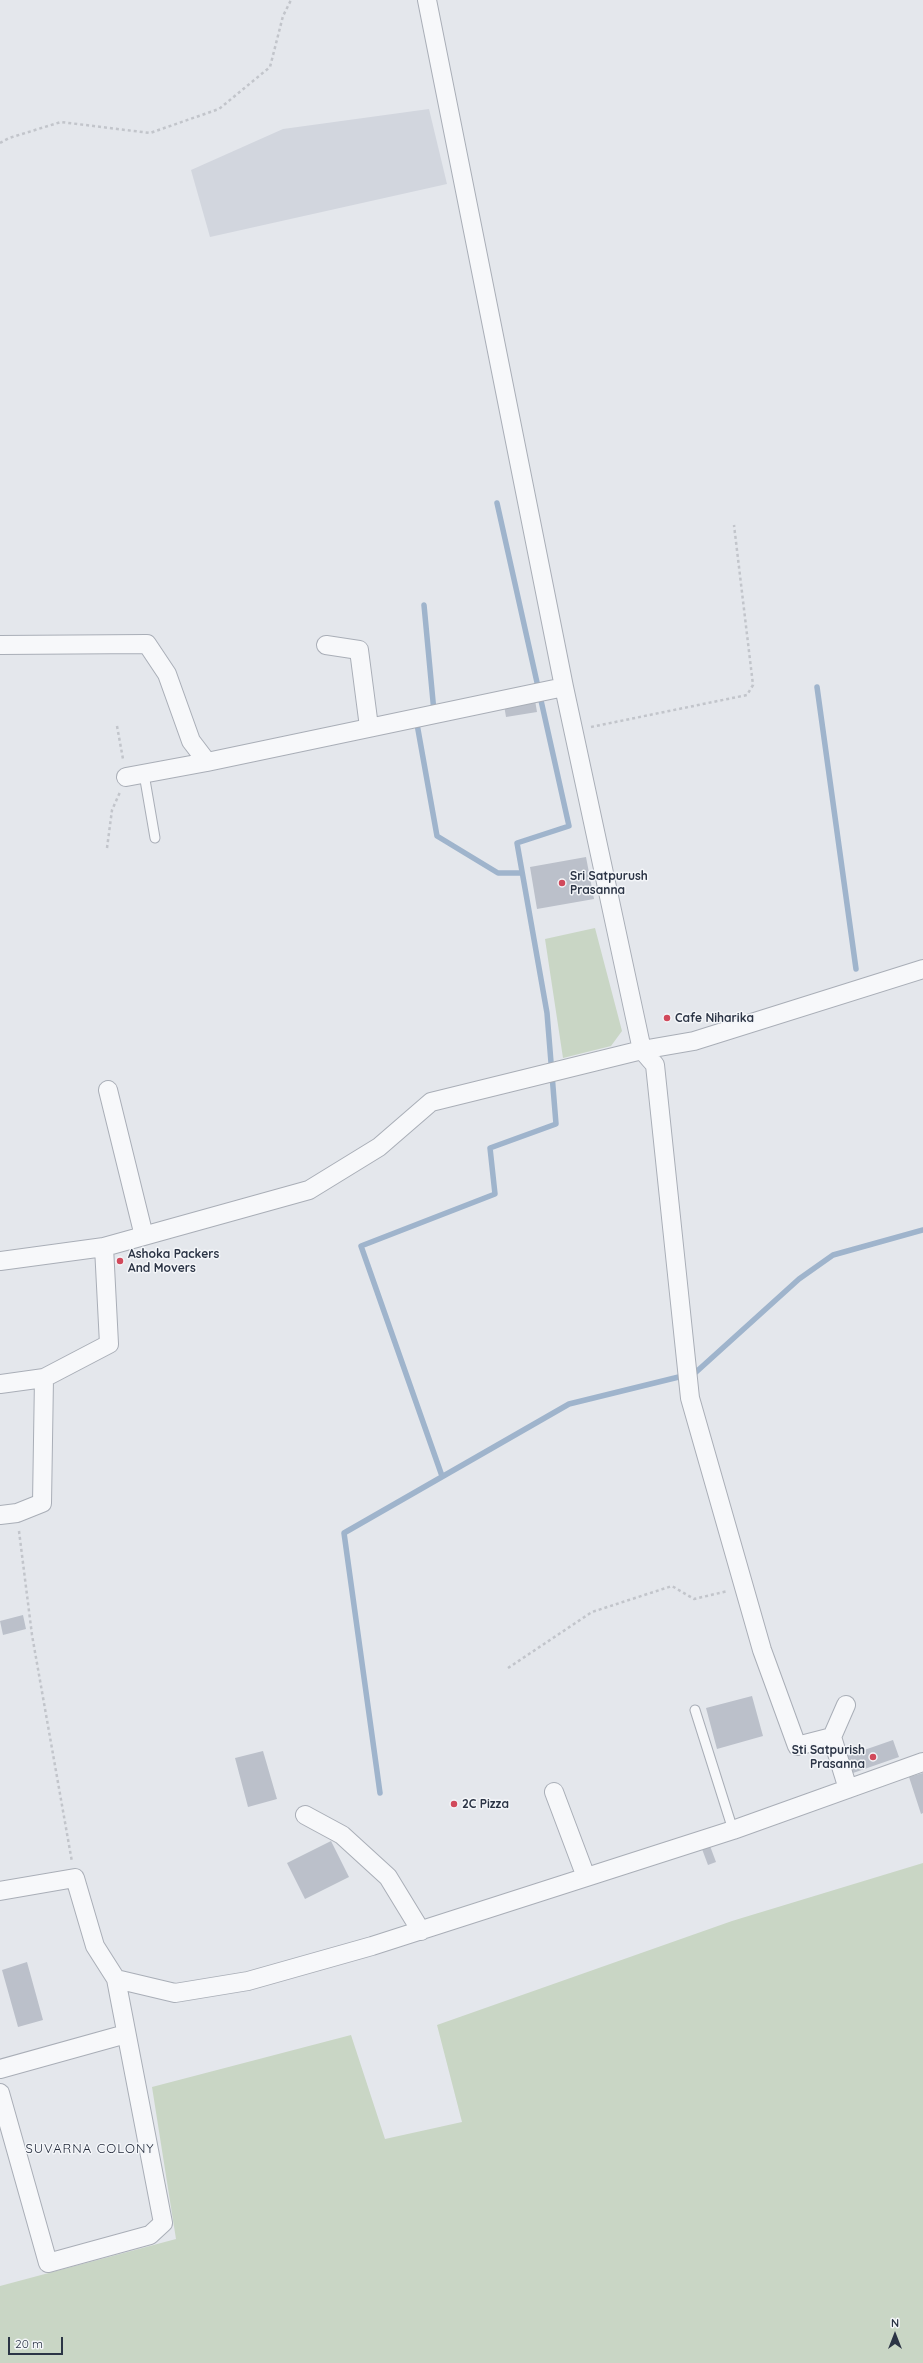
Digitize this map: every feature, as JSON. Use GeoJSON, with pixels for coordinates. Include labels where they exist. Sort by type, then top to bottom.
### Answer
{"type":"FeatureCollection","features":[{"type":"Feature","properties":{"kind":"street"},"geometry":{"type":"LineString","coordinates":[[426,0],[573,731],[642,1050],[655,1065],[690,1398],[762,1650],[798,1746],[832,1737]]}},
{"type":"Feature","properties":{"kind":"street"},"geometry":{"type":"LineString","coordinates":[[0,645],[147,644],[167,674],[191,741],[208,762]]}},
{"type":"Feature","properties":{"kind":"street"},"geometry":{"type":"LineString","coordinates":[[326,645],[358,650],[369,727]]}},
{"type":"Feature","properties":{"kind":"street"},"geometry":{"type":"LineString","coordinates":[[126,777],[208,762],[369,727],[564,688]]}},
{"type":"Feature","properties":{"kind":"street"},"geometry":{"type":"LineString","coordinates":[[0,1261],[104,1246],[309,1190],[379,1147],[431,1102],[642,1050],[694,1041],[923,969]]}},
{"type":"Feature","properties":{"kind":"street"},"geometry":{"type":"LineString","coordinates":[[108,1090],[144,1236]]}},
{"type":"Feature","properties":{"kind":"street"},"geometry":{"type":"LineString","coordinates":[[0,1384],[44,1378],[109,1344],[104,1246]]}},
{"type":"Feature","properties":{"kind":"street"},"geometry":{"type":"LineString","coordinates":[[8,1514],[42,1503],[44,1378]]}},
{"type":"Feature","properties":{"kind":"street"},"geometry":{"type":"LineString","coordinates":[[846,1705],[832,1737],[848,1789]]}},
{"type":"Feature","properties":{"kind":"street"},"geometry":{"type":"LineString","coordinates":[[116,1979],[174,1993],[248,1981],[421,1931],[733,1830],[923,1762]]}},
{"type":"Feature","properties":{"kind":"street"},"geometry":{"type":"LineString","coordinates":[[554,1792],[586,1877]]}},
{"type":"Feature","properties":{"kind":"street"},"geometry":{"type":"LineString","coordinates":[[305,1815],[342,1835],[388,1877],[421,1931]]}},
{"type":"Feature","properties":{"kind":"street"},"geometry":{"type":"LineString","coordinates":[[0,1891],[75,1878],[95,1946],[116,1979],[163,2223],[150,2235],[48,2263],[0,2092]]}},
{"type":"Feature","properties":{"kind":"street"},"geometry":{"type":"LineString","coordinates":[[0,2069],[126,2034]]}},
{"type":"Feature","properties":{"kind":"lane"},"geometry":{"type":"LineString","coordinates":[[144,774],[155,838]]}},
{"type":"Feature","properties":{"kind":"lane"},"geometry":{"type":"LineString","coordinates":[[695,1710],[733,1830]]}},
{"type":"Feature","properties":{"kind":"path"},"geometry":{"type":"LineString","coordinates":[[0,143],[9,138],[61,122],[150,133],[219,109],[270,66],[282,16],[291,0]]}},
{"type":"Feature","properties":{"kind":"path"},"geometry":{"type":"LineString","coordinates":[[573,731],[747,695],[753,685],[734,526]]}},
{"type":"Feature","properties":{"kind":"path"},"geometry":{"type":"LineString","coordinates":[[107,848],[112,810],[126,777],[117,726]]}},
{"type":"Feature","properties":{"kind":"path"},"geometry":{"type":"LineString","coordinates":[[8,1514],[32,1635],[75,1878]]}},
{"type":"Feature","properties":{"kind":"path"},"geometry":{"type":"LineString","coordinates":[[508,1668],[592,1612],[672,1586],[694,1599],[744,1587]]}},
{"type":"Feature","properties":{"kind":"shaded area"},"geometry":{"type":"Polygon","coordinates":[[[429,109],[447,184],[210,237],[191,170],[283,129],[429,109]]]}},
{"type":"Feature","properties":{"kind":"green space"},"geometry":{"type":"Polygon","coordinates":[[[595,928],[622,1031],[611,1046],[563,1058],[545,939],[595,928]]]}},
{"type":"Feature","properties":{"kind":"green space"},"geometry":{"type":"Polygon","coordinates":[[[923,1863],[923,2363],[0,2363],[0,2286],[176,2239],[152,2087],[351,2035],[385,2139],[462,2122],[437,2025],[732,1921],[923,1863]]]}},
{"type":"Feature","properties":{"kind":"building"},"geometry":{"type":"Polygon","coordinates":[[[535,700],[537,712],[506,717],[504,705],[535,700]]]}},
{"type":"Feature","properties":{"kind":"building","name":"Sri Satpurush Prasanna"},"geometry":{"type":"Polygon","coordinates":[[[586,857],[594,899],[537,909],[530,867],[586,857]]]}},
{"type":"Feature","properties":{"kind":"building"},"geometry":{"type":"Polygon","coordinates":[[[23,1615],[26,1629],[3,1635],[0,1621],[23,1615]]]}},
{"type":"Feature","properties":{"kind":"building"},"geometry":{"type":"Polygon","coordinates":[[[752,1696],[763,1736],[717,1749],[706,1708],[752,1696]]]}},
{"type":"Feature","properties":{"kind":"building","name":"Sti Satpurish Prasanna"},"geometry":{"type":"Polygon","coordinates":[[[893,1740],[899,1757],[853,1773],[847,1756],[893,1740]]]}},
{"type":"Feature","properties":{"kind":"building"},"geometry":{"type":"Polygon","coordinates":[[[263,1751],[277,1799],[248,1807],[235,1758],[263,1751]]]}},
{"type":"Feature","properties":{"kind":"building"},"geometry":{"type":"Polygon","coordinates":[[[923,1773],[923,1813],[921,1814],[909,1777],[923,1773]]]}},
{"type":"Feature","properties":{"kind":"building"},"geometry":{"type":"Polygon","coordinates":[[[331,1841],[349,1877],[305,1899],[287,1863],[331,1841]]]}},
{"type":"Feature","properties":{"kind":"building"},"geometry":{"type":"Polygon","coordinates":[[[710,1846],[716,1862],[708,1865],[702,1849],[710,1846]]]}},
{"type":"Feature","properties":{"kind":"building"},"geometry":{"type":"Polygon","coordinates":[[[27,1962],[43,2020],[18,2027],[2,1970],[27,1962]]]}},
{"type":"Feature","properties":{"kind":"waterway"},"geometry":{"type":"LineString","coordinates":[[442,1476],[361,1246],[495,1194],[490,1148],[556,1124],[547,1013],[517,843],[569,826],[497,503]]}},
{"type":"Feature","properties":{"kind":"waterway"},"geometry":{"type":"LineString","coordinates":[[424,605],[434,712]]}},
{"type":"Feature","properties":{"kind":"waterway"},"geometry":{"type":"LineString","coordinates":[[817,687],[856,969]]}},
{"type":"Feature","properties":{"kind":"waterway"},"geometry":{"type":"LineString","coordinates":[[422,723],[417,724],[437,836],[498,873],[522,873]]}},
{"type":"Feature","properties":{"kind":"waterway"},"geometry":{"type":"LineString","coordinates":[[380,1793],[344,1533],[569,1404],[695,1373],[799,1279],[833,1255],[923,1230]]}},
{"type":"Feature","properties":{"kind":"place","name":"Sri Satpurush Prasanna"},"geometry":{"type":"Point","coordinates":[562,883]}},
{"type":"Feature","properties":{"kind":"place","name":"Cafe Niharika"},"geometry":{"type":"Point","coordinates":[667,1018]}},
{"type":"Feature","properties":{"kind":"place","name":"Ashoka Packers And Movers"},"geometry":{"type":"Point","coordinates":[120,1261]}},
{"type":"Feature","properties":{"kind":"place","name":"Sti Satpurish Prasanna"},"geometry":{"type":"Point","coordinates":[873,1757]}},
{"type":"Feature","properties":{"kind":"place","name":"2C Pizza"},"geometry":{"type":"Point","coordinates":[454,1804]}},
{"type":"Feature","properties":{"kind":"district","name":"SUVARNA COLONY"},"geometry":{"type":"Point","coordinates":[90,2149]}}]}
